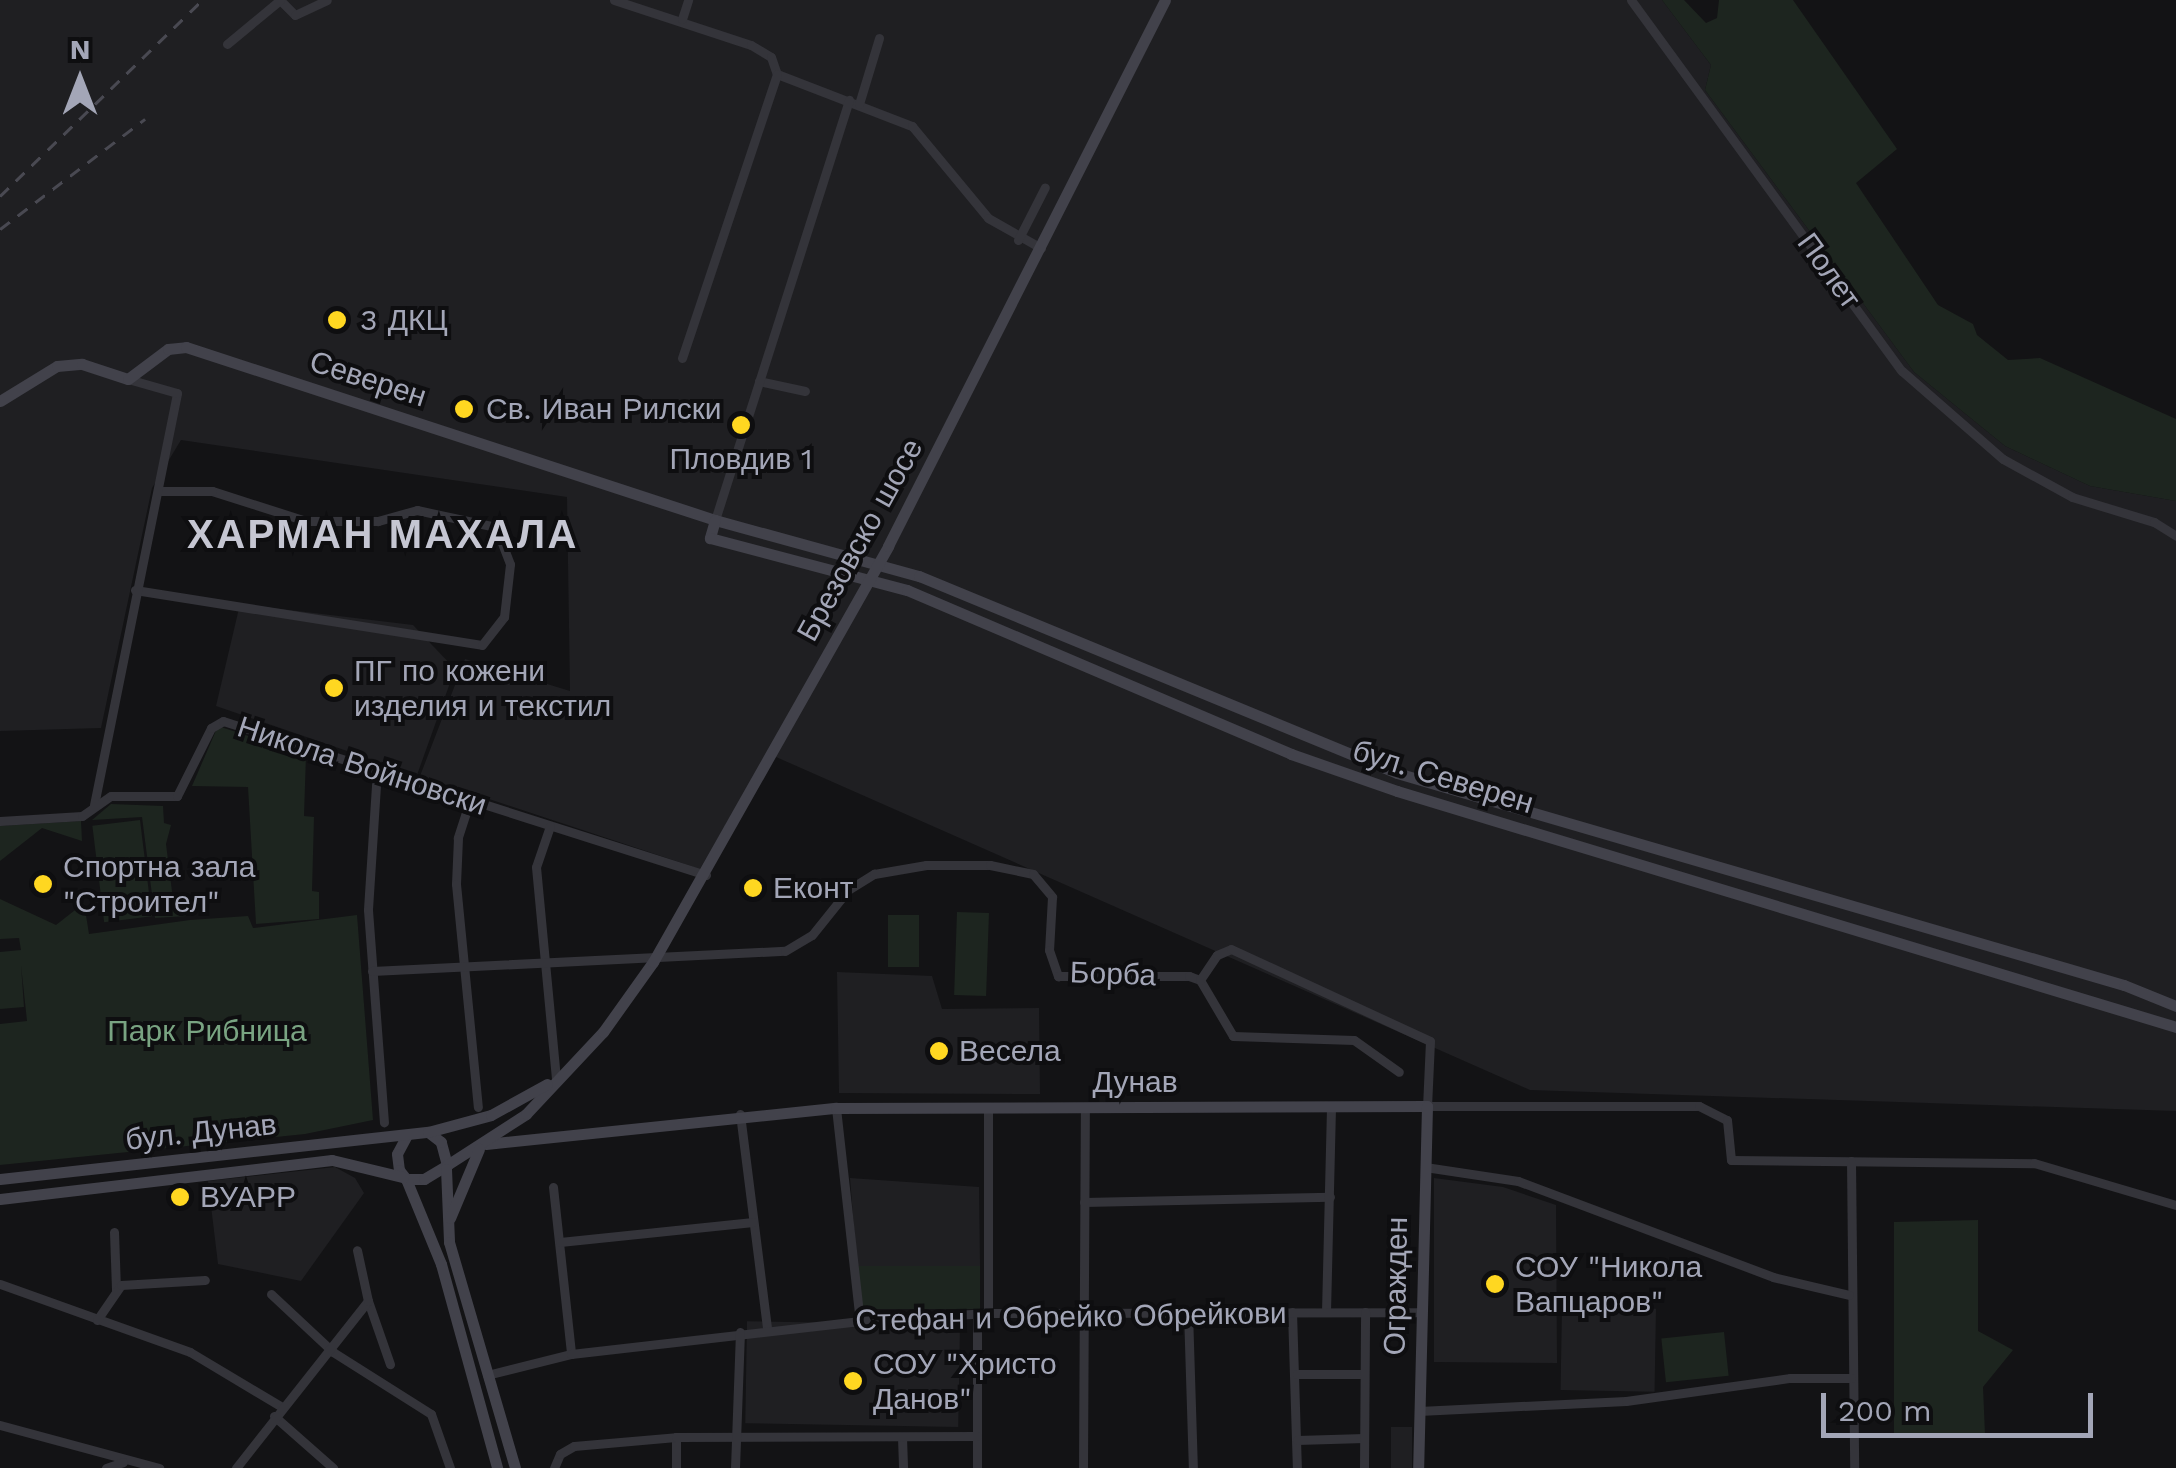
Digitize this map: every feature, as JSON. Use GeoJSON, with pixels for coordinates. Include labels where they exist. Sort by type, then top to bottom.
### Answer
{"type":"FeatureCollection","features":[{"type":"Feature","properties":{"kind":"main road","name":"Брезовско шосе"},"geometry":{"type":"LineString","coordinates":[[404,1178],[447,1167],[526,1114],[621,1010],[658,953],[706,875],[878,564],[1165,0]]}},
{"type":"Feature","properties":{"kind":"main road","name":"Северен"},"geometry":{"type":"LineString","coordinates":[[128,379],[168,349],[186,347],[715,520]]}},
{"type":"Feature","properties":{"kind":"main road"},"geometry":{"type":"LineString","coordinates":[[0,400],[68,364],[128,379]]}},
{"type":"Feature","properties":{"kind":"main road","name":"бул. Северен"},"geometry":{"type":"LineString","coordinates":[[2176,1006],[2124,985],[1397,773],[1296,736],[997,606],[878,564],[715,520],[710,538],[869,580],[1012,630],[1291,754],[1398,791],[2176,1026]]}},
{"type":"Feature","properties":{"kind":"main road","name":"Брезовско шосе"},"geometry":{"type":"LineString","coordinates":[[428,1132],[491,1115],[557,1078]]}},
{"type":"Feature","properties":{"kind":"main road","name":"Дунав"},"geometry":{"type":"LineString","coordinates":[[482,1145],[740,1114],[836,1108],[1426,1106]]}},
{"type":"Feature","properties":{"kind":"main road","name":"Огражден"},"geometry":{"type":"LineString","coordinates":[[1418,1468],[1426,1106]]}},
{"type":"Feature","properties":{"kind":"main road"},"geometry":{"type":"LineString","coordinates":[[526,1114],[541,1137]]}},
{"type":"Feature","properties":{"kind":"main road"},"geometry":{"type":"LineString","coordinates":[[428,1132],[440,1142],[447,1167],[448,1234],[515,1468]]}},
{"type":"Feature","properties":{"kind":"main road","name":"бул. Дунав"},"geometry":{"type":"LineString","coordinates":[[0,1178],[428,1132]]}},
{"type":"Feature","properties":{"kind":"main road"},"geometry":{"type":"LineString","coordinates":[[407,1135],[397,1154],[441,1264],[498,1468]]}},
{"type":"Feature","properties":{"kind":"main road"},"geometry":{"type":"LineString","coordinates":[[448,1234],[459,1184],[482,1145]]}},
{"type":"Feature","properties":{"kind":"main road","name":"бул. Дунав"},"geometry":{"type":"LineString","coordinates":[[0,1199],[332,1160],[404,1178]]}},
{"type":"Feature","properties":{"kind":"street"},"geometry":{"type":"LineString","coordinates":[[227,44],[280,0],[295,15],[327,0]]}},
{"type":"Feature","properties":{"kind":"street"},"geometry":{"type":"LineString","coordinates":[[614,0],[750,44],[770,57],[776,74],[682,358]]}},
{"type":"Feature","properties":{"kind":"street"},"geometry":{"type":"LineString","coordinates":[[682,20],[688,0]]}},
{"type":"Feature","properties":{"kind":"street","name":"Полет"},"geometry":{"type":"LineString","coordinates":[[1631,0],[1902,371],[2003,460],[2072,497],[2154,522],[2176,536]]}},
{"type":"Feature","properties":{"kind":"street"},"geometry":{"type":"LineString","coordinates":[[715,520],[854,102],[879,38]]}},
{"type":"Feature","properties":{"kind":"street"},"geometry":{"type":"LineString","coordinates":[[776,74],[912,126],[988,218],[1018,240],[1042,248]]}},
{"type":"Feature","properties":{"kind":"street"},"geometry":{"type":"LineString","coordinates":[[1018,240],[1045,187]]}},
{"type":"Feature","properties":{"kind":"street"},"geometry":{"type":"LineString","coordinates":[[94,805],[176,393],[128,379]]}},
{"type":"Feature","properties":{"kind":"street"},"geometry":{"type":"LineString","coordinates":[[760,381],[804,391]]}},
{"type":"Feature","properties":{"kind":"street"},"geometry":{"type":"LineString","coordinates":[[135,590],[482,644],[504,617],[508,549],[496,527],[417,510],[378,521],[316,522],[212,490],[158,491]]}},
{"type":"Feature","properties":{"kind":"street","name":"Никола Войновски"},"geometry":{"type":"LineString","coordinates":[[0,821],[82,816],[111,796],[177,796],[216,722],[706,875]]}},
{"type":"Feature","properties":{"kind":"street"},"geometry":{"type":"LineString","coordinates":[[377,770],[368,910],[384,1122]]}},
{"type":"Feature","properties":{"kind":"street"},"geometry":{"type":"LineString","coordinates":[[470,800],[458,853],[463,964],[478,1106]]}},
{"type":"Feature","properties":{"kind":"street"},"geometry":{"type":"LineString","coordinates":[[550,826],[536,866],[557,1078]]}},
{"type":"Feature","properties":{"kind":"street","name":"Борба"},"geometry":{"type":"LineString","coordinates":[[658,953],[790,950],[812,935],[848,890],[874,874],[926,865],[990,865],[1033,874],[1052,897],[1049,950],[1058,976],[1200,980],[1234,1036],[1354,1040],[1399,1072]]}},
{"type":"Feature","properties":{"kind":"street"},"geometry":{"type":"LineString","coordinates":[[1200,980],[1217,955],[1231,948],[1430,1042],[1426,1106]]}},
{"type":"Feature","properties":{"kind":"street"},"geometry":{"type":"LineString","coordinates":[[372,971],[658,953]]}},
{"type":"Feature","properties":{"kind":"street"},"geometry":{"type":"LineString","coordinates":[[1326,1312],[1331,1106]]}},
{"type":"Feature","properties":{"kind":"street","name":"Дунав"},"geometry":{"type":"LineString","coordinates":[[1426,1106],[1698,1106],[1727,1120],[1730,1160],[1851,1161]]}},
{"type":"Feature","properties":{"kind":"street"},"geometry":{"type":"LineString","coordinates":[[836,1108],[860,1321]]}},
{"type":"Feature","properties":{"kind":"street"},"geometry":{"type":"LineString","coordinates":[[977,1468],[988,1108]]}},
{"type":"Feature","properties":{"kind":"street"},"geometry":{"type":"LineString","coordinates":[[1083,1468],[1085,1108]]}},
{"type":"Feature","properties":{"kind":"street"},"geometry":{"type":"LineString","coordinates":[[740,1114],[767,1329]]}},
{"type":"Feature","properties":{"kind":"street"},"geometry":{"type":"LineString","coordinates":[[1854,1468],[1849,1296],[1851,1161],[2034,1163],[2176,1205]]}},
{"type":"Feature","properties":{"kind":"street"},"geometry":{"type":"LineString","coordinates":[[1424,1166],[1518,1181],[1756,1271],[1849,1296]]}},
{"type":"Feature","properties":{"kind":"street"},"geometry":{"type":"LineString","coordinates":[[553,1187],[571,1354]]}},
{"type":"Feature","properties":{"kind":"street"},"geometry":{"type":"LineString","coordinates":[[1084,1202],[1330,1197]]}},
{"type":"Feature","properties":{"kind":"street"},"geometry":{"type":"LineString","coordinates":[[560,1242],[753,1222]]}},
{"type":"Feature","properties":{"kind":"street"},"geometry":{"type":"LineString","coordinates":[[114,1232],[116,1292]]}},
{"type":"Feature","properties":{"kind":"street"},"geometry":{"type":"LineString","coordinates":[[358,1250],[368,1301],[390,1364]]}},
{"type":"Feature","properties":{"kind":"street"},"geometry":{"type":"LineString","coordinates":[[97,1320],[121,1285],[205,1280]]}},
{"type":"Feature","properties":{"kind":"street"},"geometry":{"type":"LineString","coordinates":[[0,1284],[190,1352],[282,1407]]}},
{"type":"Feature","properties":{"kind":"street"},"geometry":{"type":"LineString","coordinates":[[272,1294],[333,1352],[431,1414],[450,1468]]}},
{"type":"Feature","properties":{"kind":"street"},"geometry":{"type":"LineString","coordinates":[[236,1468],[274,1416],[333,1352],[368,1301]]}},
{"type":"Feature","properties":{"kind":"street"},"geometry":{"type":"LineString","coordinates":[[1188,1312],[1193,1468]]}},
{"type":"Feature","properties":{"kind":"street"},"geometry":{"type":"LineString","coordinates":[[1292,1312],[1297,1374],[1297,1468]]}},
{"type":"Feature","properties":{"kind":"street"},"geometry":{"type":"LineString","coordinates":[[1364,1312],[1364,1468]]}},
{"type":"Feature","properties":{"kind":"street","name":"Стефан и Обрейко Обрейкови"},"geometry":{"type":"LineString","coordinates":[[487,1375],[571,1354],[860,1321],[982,1314],[1420,1312]]}},
{"type":"Feature","properties":{"kind":"street"},"geometry":{"type":"LineString","coordinates":[[734,1468],[740,1332]]}},
{"type":"Feature","properties":{"kind":"street"},"geometry":{"type":"LineString","coordinates":[[1297,1374],[1363,1374]]}},
{"type":"Feature","properties":{"kind":"street"},"geometry":{"type":"LineString","coordinates":[[1419,1411],[1626,1402],[1790,1378],[1851,1378]]}},
{"type":"Feature","properties":{"kind":"street"},"geometry":{"type":"LineString","coordinates":[[274,1416],[333,1468]]}},
{"type":"Feature","properties":{"kind":"street"},"geometry":{"type":"LineString","coordinates":[[0,1425],[159,1468]]}},
{"type":"Feature","properties":{"kind":"street"},"geometry":{"type":"LineString","coordinates":[[554,1468],[560,1454],[574,1446],[676,1437],[976,1436]]}},
{"type":"Feature","properties":{"kind":"street"},"geometry":{"type":"LineString","coordinates":[[676,1437],[676,1468]]}},
{"type":"Feature","properties":{"kind":"street"},"geometry":{"type":"LineString","coordinates":[[902,1438],[903,1468]]}},
{"type":"Feature","properties":{"kind":"street"},"geometry":{"type":"LineString","coordinates":[[1297,1440],[1364,1438]]}},
{"type":"Feature","properties":{"kind":"street"},"geometry":{"type":"LineString","coordinates":[[106,1468],[126,1462]]}},
{"type":"Feature","properties":{"kind":"shaded area"},"geometry":{"type":"Polygon","coordinates":[[[0,0],[1662,0],[1711,65],[1705,90],[1914,372],[2005,446],[2090,486],[2176,501],[2176,1111],[1530,1090],[767,753],[700,869],[420,776],[465,659],[570,691],[567,497],[181,440],[152,488],[101,728],[0,731],[0,0]]]}},
{"type":"Feature","properties":{"kind":"shaded area","name":"ПГ по кожени изделия и текстил"},"geometry":{"type":"Polygon","coordinates":[[[240,604],[413,625],[455,669],[417,775],[216,706],[240,604]]]}},
{"type":"Feature","properties":{"kind":"shaded area","name":"Весела"},"geometry":{"type":"Polygon","coordinates":[[[837,972],[932,976],[942,1009],[1039,1008],[1040,1094],[839,1093],[837,972]]]}},
{"type":"Feature","properties":{"kind":"shaded area"},"geometry":{"type":"Polygon","coordinates":[[[335,1167],[355,1178],[364,1193],[301,1281],[218,1264],[208,1181],[335,1167]]]}},
{"type":"Feature","properties":{"kind":"shaded area"},"geometry":{"type":"Polygon","coordinates":[[[850,1178],[979,1187],[980,1266],[857,1266],[850,1178]]]}},
{"type":"Feature","properties":{"kind":"shaded area","name":"СОУ \"Никола Вапцаров\""},"geometry":{"type":"Polygon","coordinates":[[[1434,1178],[1503,1187],[1556,1205],[1557,1363],[1434,1362],[1434,1178]]]}},
{"type":"Feature","properties":{"kind":"shaded area"},"geometry":{"type":"Polygon","coordinates":[[[1562,1307],[1656,1309],[1655,1392],[1561,1390],[1562,1307]]]}},
{"type":"Feature","properties":{"kind":"shaded area","name":"СОУ \"Христо Данов\""},"geometry":{"type":"Polygon","coordinates":[[[747,1321],[960,1325],[958,1427],[745,1423],[747,1321]]]}},
{"type":"Feature","properties":{"kind":"shaded area"},"geometry":{"type":"Polygon","coordinates":[[[1391,1427],[1412,1427],[1412,1468],[1391,1468],[1391,1427]]]}},
{"type":"Feature","properties":{"kind":"green space"},"geometry":{"type":"Polygon","coordinates":[[[1662,0],[1684,0],[1706,23],[1717,18],[1719,0],[1793,0],[1897,149],[1856,183],[1938,305],[1973,324],[1977,335],[2008,360],[2040,358],[2176,419],[2176,501],[2090,486],[2005,446],[1914,372],[1705,90],[1711,65],[1662,0]]]}},
{"type":"Feature","properties":{"kind":"green space"},"geometry":{"type":"Polygon","coordinates":[[[218,726],[306,755],[304,816],[314,817],[312,891],[319,892],[319,919],[256,924],[248,787],[192,786],[218,726]]]}},
{"type":"Feature","properties":{"kind":"green space"},"geometry":{"type":"Polygon","coordinates":[[[111,804],[163,806],[164,823],[171,825],[166,844],[174,907],[187,916],[155,918],[142,817],[92,820],[111,804]]]}},
{"type":"Feature","properties":{"kind":"green space"},"geometry":{"type":"Polygon","coordinates":[[[140,820],[152,916],[104,922],[92,826],[140,820]]]}},
{"type":"Feature","properties":{"kind":"green space"},"geometry":{"type":"Polygon","coordinates":[[[81,821],[82,841],[42,828],[0,861],[0,826],[81,821]]]}},
{"type":"Feature","properties":{"kind":"green space","name":"Парк Рибница"},"geometry":{"type":"Polygon","coordinates":[[[0,899],[56,925],[84,903],[89,934],[190,920],[248,916],[253,928],[357,915],[373,1120],[305,1134],[0,1165],[0,1024],[27,1021],[21,965],[24,1007],[0,1009],[0,952],[21,950],[19,938],[0,939],[0,899]]]}},
{"type":"Feature","properties":{"kind":"green space"},"geometry":{"type":"Polygon","coordinates":[[[957,912],[989,913],[986,996],[954,995],[957,912]]]}},
{"type":"Feature","properties":{"kind":"green space"},"geometry":{"type":"Polygon","coordinates":[[[888,915],[919,915],[919,967],[888,967],[888,915]]]}},
{"type":"Feature","properties":{"kind":"green space"},"geometry":{"type":"Polygon","coordinates":[[[1978,1220],[1978,1331],[2013,1350],[1983,1387],[1985,1434],[1894,1435],[1894,1222],[1978,1220]]]}},
{"type":"Feature","properties":{"kind":"green space"},"geometry":{"type":"Polygon","coordinates":[[[857,1266],[980,1266],[980,1309],[857,1309],[857,1266]]]}},
{"type":"Feature","properties":{"kind":"green space"},"geometry":{"type":"Polygon","coordinates":[[[1724,1332],[1729,1376],[1666,1382],[1661,1339],[1724,1332]]]}},
{"type":"Feature","properties":{"kind":"railway"},"geometry":{"type":"LineString","coordinates":[[0,196],[202,0]]}},
{"type":"Feature","properties":{"kind":"railway"},"geometry":{"type":"LineString","coordinates":[[0,229],[145,119]]}},
{"type":"Feature","properties":{"kind":"place","name":"3 ДКЦ"},"geometry":{"type":"Point","coordinates":[337,320]}},
{"type":"Feature","properties":{"kind":"place","name":"Св. Иван Рилски"},"geometry":{"type":"Point","coordinates":[464,409]}},
{"type":"Feature","properties":{"kind":"place","name":"Пловдив 1"},"geometry":{"type":"Point","coordinates":[741,425]}},
{"type":"Feature","properties":{"kind":"place","name":"ПГ по кожени изделия и текстил"},"geometry":{"type":"Point","coordinates":[334,688]}},
{"type":"Feature","properties":{"kind":"place","name":"Спортна зала \"Строител\""},"geometry":{"type":"Point","coordinates":[43,884]}},
{"type":"Feature","properties":{"kind":"place","name":"Еконт"},"geometry":{"type":"Point","coordinates":[753,888]}},
{"type":"Feature","properties":{"kind":"place","name":"Весела"},"geometry":{"type":"Point","coordinates":[939,1051]}},
{"type":"Feature","properties":{"kind":"place","name":"ВУАРР"},"geometry":{"type":"Point","coordinates":[180,1197]}},
{"type":"Feature","properties":{"kind":"place","name":"СОУ \"Никола Вапцаров\""},"geometry":{"type":"Point","coordinates":[1495,1284]}},
{"type":"Feature","properties":{"kind":"place","name":"СОУ \"Христо Данов\""},"geometry":{"type":"Point","coordinates":[853,1381]}},
{"type":"Feature","properties":{"kind":"district","name":"ХАРМАН МАХАЛА"},"geometry":{"type":"Point","coordinates":[383,535]}}]}
